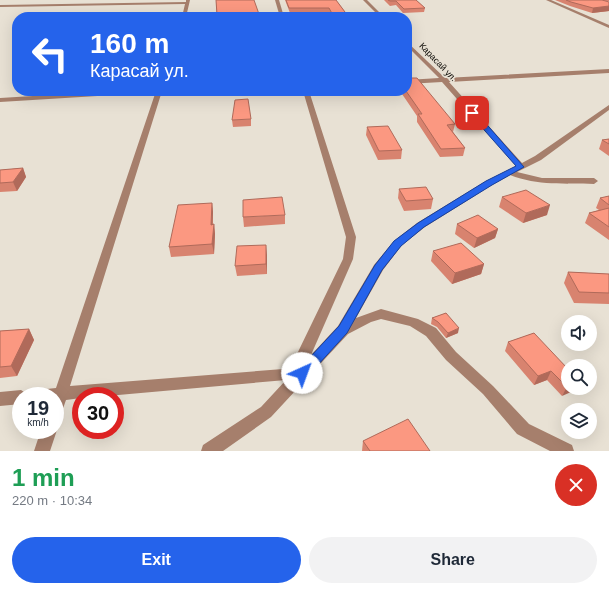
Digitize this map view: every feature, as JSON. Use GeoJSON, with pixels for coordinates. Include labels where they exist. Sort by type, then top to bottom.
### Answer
{"type":"FeatureCollection","features":[{"type":"Feature","properties":{"kind":"street"},"geometry":{"type":"LineString","coordinates":[[277,0],[281,12]]}},
{"type":"Feature","properties":{"kind":"street"},"geometry":{"type":"LineString","coordinates":[[365,0],[377,12]]}},
{"type":"Feature","properties":{"kind":"street"},"geometry":{"type":"LineString","coordinates":[[548,0],[609,27]]}},
{"type":"Feature","properties":{"kind":"street"},"geometry":{"type":"LineString","coordinates":[[0,6],[188,1],[185,12]]}},
{"type":"Feature","properties":{"kind":"street","name":"Карасай ул."},"geometry":{"type":"LineString","coordinates":[[412,48],[444,80],[521,167]]}},
{"type":"Feature","properties":{"kind":"street"},"geometry":{"type":"LineString","coordinates":[[412,82],[609,71]]}},
{"type":"Feature","properties":{"kind":"street"},"geometry":{"type":"LineString","coordinates":[[0,100],[65,96]]}},
{"type":"Feature","properties":{"kind":"street"},"geometry":{"type":"LineString","coordinates":[[63,387],[157,96]]}},
{"type":"Feature","properties":{"kind":"street"},"geometry":{"type":"LineString","coordinates":[[302,373],[304,354],[348,259],[351,237],[308,96]]}},
{"type":"Feature","properties":{"kind":"street"},"geometry":{"type":"LineString","coordinates":[[209,451],[266,412],[343,330],[378,268],[398,244],[421,225],[509,172],[521,167],[554,148],[609,107]]}},
{"type":"Feature","properties":{"kind":"street"},"geometry":{"type":"LineString","coordinates":[[509,172],[520,177],[553,183],[594,181]]}},
{"type":"Feature","properties":{"kind":"street"},"geometry":{"type":"LineString","coordinates":[[343,330],[367,318],[381,314],[414,322],[431,332],[451,356],[488,390],[523,429],[566,451]]}},
{"type":"Feature","properties":{"kind":"street"},"geometry":{"type":"LineString","coordinates":[[64,393],[302,373]]}},
{"type":"Feature","properties":{"kind":"street"},"geometry":{"type":"LineString","coordinates":[[0,399],[12,398]]}},
{"type":"Feature","properties":{"kind":"street"},"geometry":{"type":"LineString","coordinates":[[42,451],[46,439]]}},
{"type":"Feature","properties":{"kind":"building"},"geometry":{"type":"Polygon","coordinates":[[[216,0],[254,0],[258,12],[217,12],[216,0]]]}},
{"type":"Feature","properties":{"kind":"building"},"geometry":{"type":"Polygon","coordinates":[[[286,0],[336,0],[345,12],[331,12],[329,8],[289,8],[286,0]]]}},
{"type":"Feature","properties":{"kind":"building"},"geometry":{"type":"Polygon","coordinates":[[[388,0],[416,0],[425,8],[404,9],[396,1],[388,0]]]}},
{"type":"Feature","properties":{"kind":"building"},"geometry":{"type":"Polygon","coordinates":[[[566,0],[602,0],[609,2],[609,6],[593,8],[566,0]]]}},
{"type":"Feature","properties":{"kind":"building"},"geometry":{"type":"Polygon","coordinates":[[[412,78],[417,78],[455,124],[447,125],[465,148],[441,149],[418,114],[422,114],[409,96],[412,96],[412,78]]]}},
{"type":"Feature","properties":{"kind":"building"},"geometry":{"type":"Polygon","coordinates":[[[248,99],[251,119],[232,120],[235,100],[248,99]]]}},
{"type":"Feature","properties":{"kind":"building"},"geometry":{"type":"Polygon","coordinates":[[[388,126],[402,150],[379,151],[367,127],[388,126]]]}},
{"type":"Feature","properties":{"kind":"building"},"geometry":{"type":"Polygon","coordinates":[[[609,139],[609,144],[602,140],[609,139]]]}},
{"type":"Feature","properties":{"kind":"building"},"geometry":{"type":"Polygon","coordinates":[[[23,168],[13,182],[0,183],[0,170],[23,168]]]}},
{"type":"Feature","properties":{"kind":"building"},"geometry":{"type":"Polygon","coordinates":[[[426,187],[433,199],[406,201],[399,189],[426,187]]]}},
{"type":"Feature","properties":{"kind":"building"},"geometry":{"type":"Polygon","coordinates":[[[526,190],[550,205],[526,213],[502,197],[526,190]]]}},
{"type":"Feature","properties":{"kind":"building"},"geometry":{"type":"Polygon","coordinates":[[[609,196],[609,205],[600,198],[609,196]]]}},
{"type":"Feature","properties":{"kind":"building"},"geometry":{"type":"Polygon","coordinates":[[[282,197],[285,215],[243,217],[243,200],[282,197]]]}},
{"type":"Feature","properties":{"kind":"building"},"geometry":{"type":"Polygon","coordinates":[[[212,203],[211,225],[214,224],[212,244],[169,247],[178,205],[212,203]]]}},
{"type":"Feature","properties":{"kind":"building"},"geometry":{"type":"Polygon","coordinates":[[[609,208],[609,227],[589,213],[609,208]]]}},
{"type":"Feature","properties":{"kind":"building"},"geometry":{"type":"Polygon","coordinates":[[[478,215],[498,229],[477,238],[457,224],[478,215]]]}},
{"type":"Feature","properties":{"kind":"building"},"geometry":{"type":"Polygon","coordinates":[[[461,243],[484,264],[455,273],[433,251],[461,243]]]}},
{"type":"Feature","properties":{"kind":"building"},"geometry":{"type":"Polygon","coordinates":[[[266,245],[266,264],[235,266],[237,246],[266,245]]]}},
{"type":"Feature","properties":{"kind":"building"},"geometry":{"type":"Polygon","coordinates":[[[568,272],[609,274],[609,293],[579,292],[568,272]]]}},
{"type":"Feature","properties":{"kind":"building"},"geometry":{"type":"Polygon","coordinates":[[[446,313],[459,328],[448,333],[432,318],[446,313]]]}},
{"type":"Feature","properties":{"kind":"building"},"geometry":{"type":"Polygon","coordinates":[[[29,329],[11,366],[0,367],[0,331],[29,329]]]}},
{"type":"Feature","properties":{"kind":"building"},"geometry":{"type":"Polygon","coordinates":[[[534,333],[561,362],[561,381],[551,371],[538,376],[508,342],[534,333]]]}},
{"type":"Feature","properties":{"kind":"building"},"geometry":{"type":"Polygon","coordinates":[[[408,419],[430,451],[370,451],[363,441],[408,419]]]}},
{"type":"Feature","properties":{"kind":"route"},"geometry":{"type":"LineString","coordinates":[[302,373],[343,330],[378,268],[398,244],[421,225],[489,183],[521,167],[472,113]]}}]}
